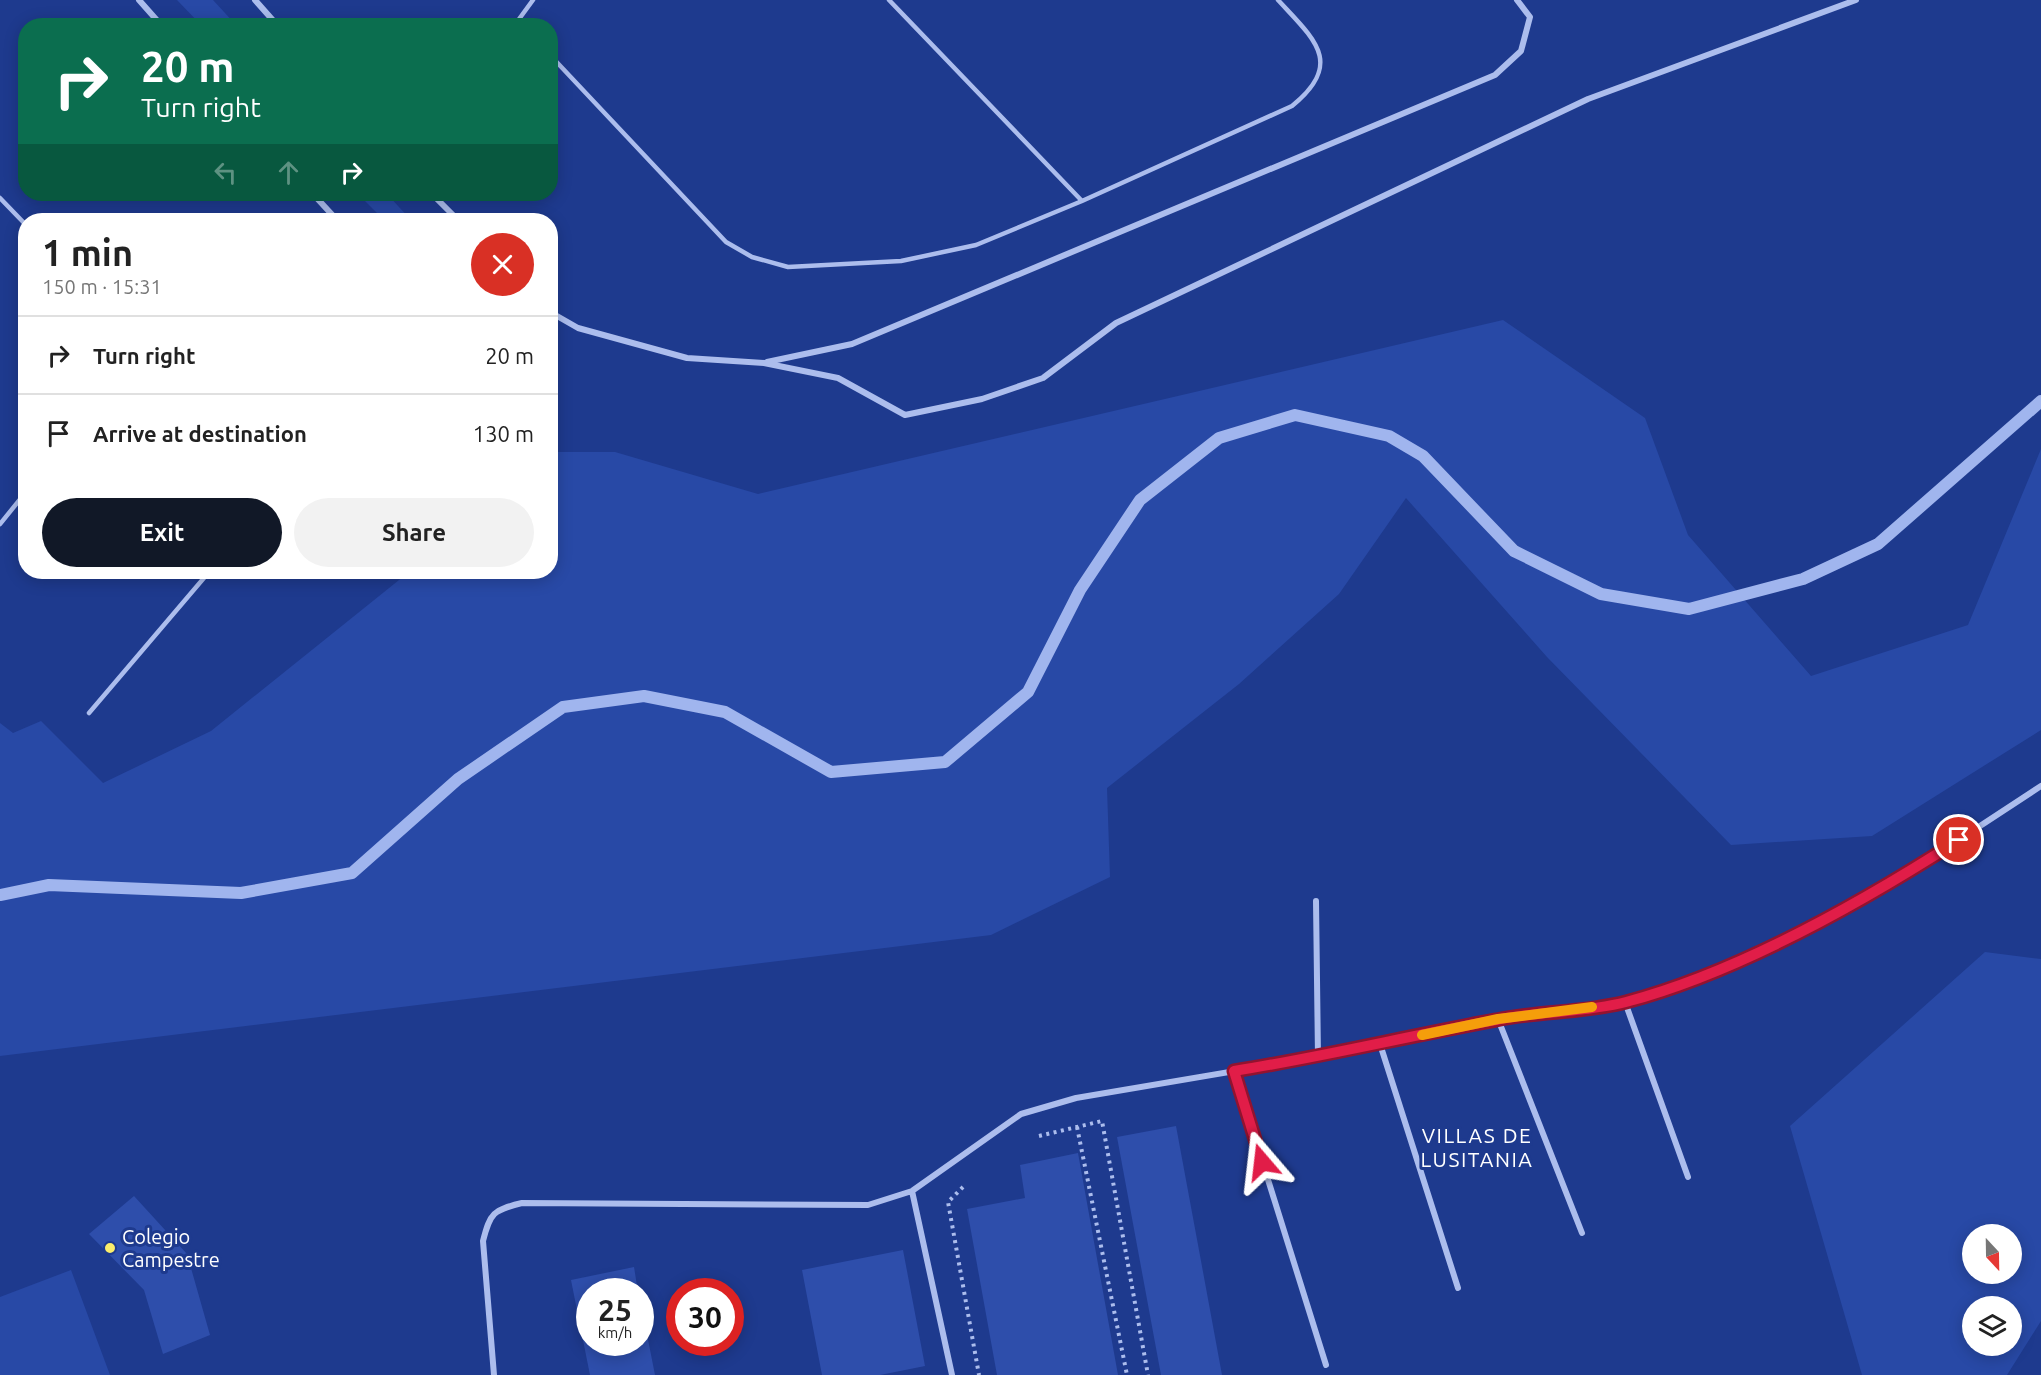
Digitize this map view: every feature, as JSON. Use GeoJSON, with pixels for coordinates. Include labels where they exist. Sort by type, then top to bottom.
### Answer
{"type":"FeatureCollection","features":[{"type":"Feature","properties":{"kind":"street"},"geometry":{"type":"LineString","coordinates":[[139,0],[155,18]]}},
{"type":"Feature","properties":{"kind":"street"},"geometry":{"type":"LineString","coordinates":[[255,0],[271,18]]}},
{"type":"Feature","properties":{"kind":"street"},"geometry":{"type":"LineString","coordinates":[[764,363],[852,344],[1495,75],[1521,51],[1530,17],[1517,0]]}},
{"type":"Feature","properties":{"kind":"street"},"geometry":{"type":"LineString","coordinates":[[558,317],[578,328],[687,358],[764,363],[838,378],[904,416],[982,399],[1043,378],[1116,323],[1588,99],[1856,0]]}},
{"type":"Feature","properties":{"kind":"street"},"geometry":{"type":"LineString","coordinates":[[319,201],[331,213]]}},
{"type":"Feature","properties":{"kind":"street"},"geometry":{"type":"LineString","coordinates":[[439,201],[451,213]]}},
{"type":"Feature","properties":{"kind":"street"},"geometry":{"type":"LineString","coordinates":[[494,1375],[483,1241],[488,1221],[498,1209],[522,1203],[868,1205],[912,1191],[1021,1114],[1076,1098],[1317,1058],[1498,1019],[1625,1002],[1695,979],[1839,912],[1919,866],[2041,786]]}},
{"type":"Feature","properties":{"kind":"street"},"geometry":{"type":"LineString","coordinates":[[1316,901],[1317,1058]]}},
{"type":"Feature","properties":{"kind":"street"},"geometry":{"type":"LineString","coordinates":[[1625,1002],[1688,1178]]}},
{"type":"Feature","properties":{"kind":"street"},"geometry":{"type":"LineString","coordinates":[[1498,1019],[1582,1233]]}},
{"type":"Feature","properties":{"kind":"street"},"geometry":{"type":"LineString","coordinates":[[1380,1044],[1458,1288]]}},
{"type":"Feature","properties":{"kind":"street"},"geometry":{"type":"LineString","coordinates":[[1234,1071],[1326,1365]]}},
{"type":"Feature","properties":{"kind":"street"},"geometry":{"type":"LineString","coordinates":[[912,1191],[952,1375]]}},
{"type":"Feature","properties":{"kind":"lane"},"geometry":{"type":"LineString","coordinates":[[524,18],[533,0]]}},
{"type":"Feature","properties":{"kind":"lane"},"geometry":{"type":"LineString","coordinates":[[889,0],[1082,201]]}},
{"type":"Feature","properties":{"kind":"lane"},"geometry":{"type":"LineString","coordinates":[[558,64],[726,242],[752,256],[788,267],[901,261],[976,244],[1082,201],[1292,106],[1311,91],[1321,73],[1312,38],[1278,0]]}},
{"type":"Feature","properties":{"kind":"lane"},"geometry":{"type":"LineString","coordinates":[[0,198],[18,217]]}},
{"type":"Feature","properties":{"kind":"lane"},"geometry":{"type":"LineString","coordinates":[[0,524],[18,502]]}},
{"type":"Feature","properties":{"kind":"lane"},"geometry":{"type":"LineString","coordinates":[[89,713],[203,579]]}},
{"type":"Feature","properties":{"kind":"path"},"geometry":{"type":"LineString","coordinates":[[1127,1375],[1077,1127],[1102,1121],[1148,1375]]}},
{"type":"Feature","properties":{"kind":"path"},"geometry":{"type":"LineString","coordinates":[[948,1202],[979,1375]]}},
{"type":"Feature","properties":{"kind":"shaded area"},"geometry":{"type":"Polygon","coordinates":[[[177,0],[213,0],[230,18],[194,18],[177,0]]]}},
{"type":"Feature","properties":{"kind":"shaded area"},"geometry":{"type":"Polygon","coordinates":[[[365,201],[393,201],[405,213],[377,213],[365,201]]]}},
{"type":"Feature","properties":{"kind":"shaded area"},"geometry":{"type":"Polygon","coordinates":[[[1503,320],[1645,418],[1688,535],[1811,676],[1968,625],[2041,449],[2041,730],[1872,836],[1731,845],[1547,657],[1406,498],[1339,594],[1239,684],[1107,788],[1110,877],[991,935],[0,1056],[0,723],[13,733],[41,721],[103,783],[211,731],[400,579],[558,579],[558,452],[615,452],[758,494],[1503,320]]]}},
{"type":"Feature","properties":{"kind":"shaded area"},"geometry":{"type":"Polygon","coordinates":[[[1985,952],[2041,959],[2041,1321],[2022,1351],[2022,1296],[1962,1296],[1962,1356],[2019,1356],[2007,1375],[1862,1375],[1790,1126],[1985,952]]]}},
{"type":"Feature","properties":{"kind":"shaded area"},"geometry":{"type":"Polygon","coordinates":[[[71,1270],[110,1375],[0,1375],[0,1297],[71,1270]]]}},
{"type":"Feature","properties":{"kind":"building"},"geometry":{"type":"Polygon","coordinates":[[[1176,1126],[1222,1375],[1161,1375],[1117,1137],[1176,1126]]]}},
{"type":"Feature","properties":{"kind":"building"},"geometry":{"type":"Polygon","coordinates":[[[1078,1153],[1118,1375],[997,1375],[967,1209],[1025,1198],[1020,1165],[1078,1153]]]}},
{"type":"Feature","properties":{"kind":"building"},"geometry":{"type":"Polygon","coordinates":[[[134,1196],[187,1254],[210,1335],[163,1354],[144,1290],[89,1234],[134,1196]]]}},
{"type":"Feature","properties":{"kind":"building"},"geometry":{"type":"Polygon","coordinates":[[[903,1250],[925,1366],[880,1375],[822,1375],[802,1270],[903,1250]]]}},
{"type":"Feature","properties":{"kind":"building"},"geometry":{"type":"Polygon","coordinates":[[[634,1267],[636,1278],[581,1278],[634,1267]]]}},
{"type":"Feature","properties":{"kind":"building"},"geometry":{"type":"Polygon","coordinates":[[[576,1279],[576,1305],[571,1280],[576,1279]]]}},
{"type":"Feature","properties":{"kind":"building"},"geometry":{"type":"Polygon","coordinates":[[[586,1356],[651,1356],[655,1375],[590,1375],[586,1356]]]}},
{"type":"Feature","properties":{"kind":"waterway"},"geometry":{"type":"LineString","coordinates":[[0,895],[49,885],[241,893],[352,873],[458,779],[563,707],[644,696],[725,712],[831,772],[945,762],[1028,692],[1080,590],[1140,500],[1219,438],[1295,415],[1389,436],[1423,456],[1514,551],[1601,594],[1689,609],[1803,579],[1878,544],[2041,401]]}},
{"type":"Feature","properties":{"kind":"slow traffic"},"geometry":{"type":"LineString","coordinates":[[1422,1035],[1498,1019],[1592,1007]]}},
{"type":"Feature","properties":{"kind":"place","name":"Colegio Campestre"},"geometry":{"type":"Point","coordinates":[110,1248]}},
{"type":"Feature","properties":{"kind":"district","name":"VILLAS DE LUSITANIA"},"geometry":{"type":"Point","coordinates":[1477,1147]}},
{"type":"Feature","properties":{"kind":"route"},"geometry":{"type":"LineString","coordinates":[[1262,1162],[1234,1071],[1317,1058],[1498,1019],[1625,1002],[1695,979],[1769,946],[1839,912],[1959,840]]}}]}
